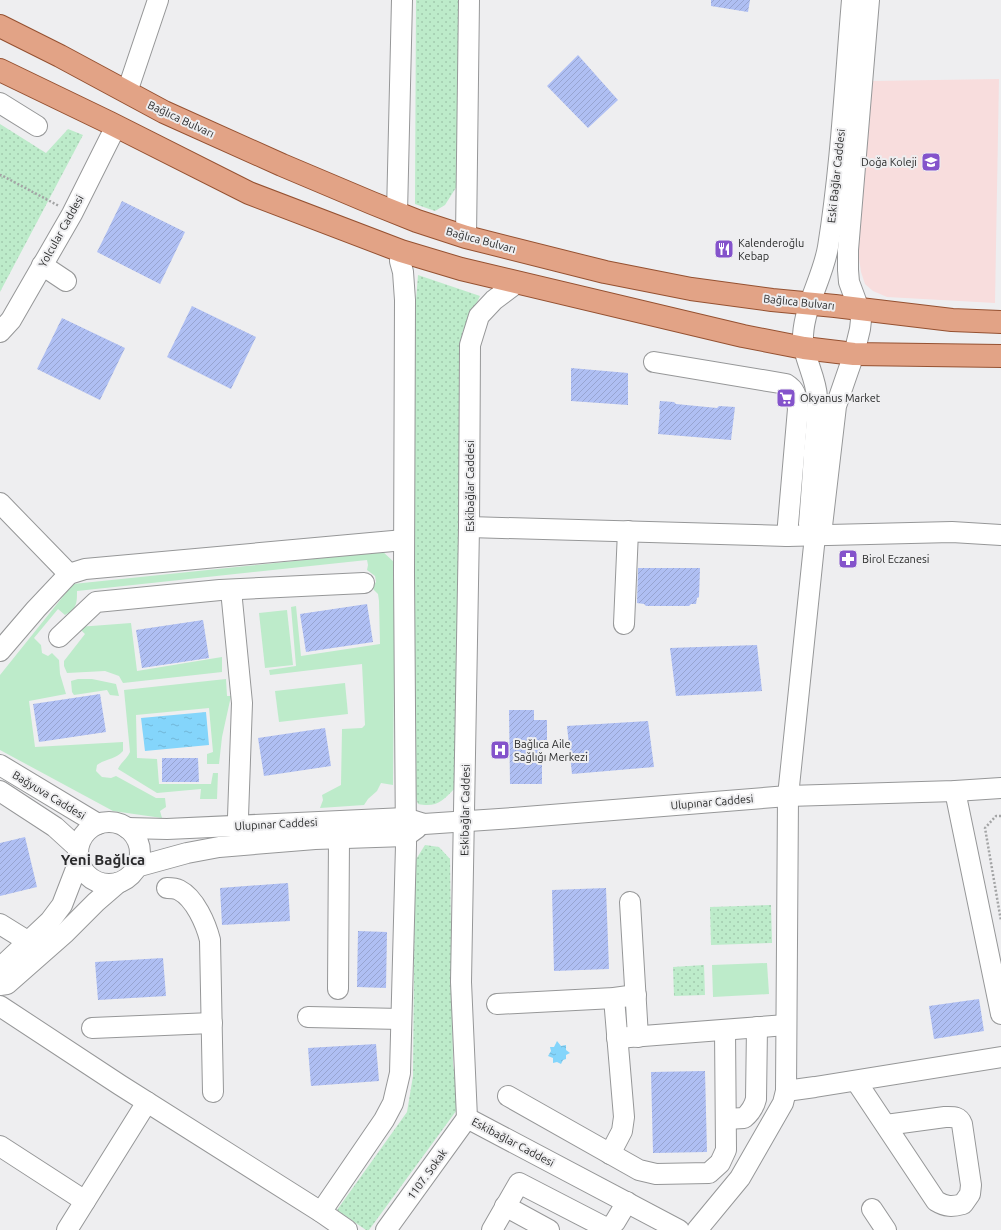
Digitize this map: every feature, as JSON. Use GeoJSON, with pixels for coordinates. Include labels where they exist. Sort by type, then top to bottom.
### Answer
{"type":"FeatureCollection","features":[{"type":"Feature","properties":{"kind":"main road","name":"Bağlıca Bulvarı"},"geometry":{"type":"LineString","coordinates":[[0,26],[164,112],[239,146],[397,213],[466,237],[605,272],[691,289],[772,300],[952,320],[1001,322]]}},
{"type":"Feature","properties":{"kind":"main road"},"geometry":{"type":"LineString","coordinates":[[0,70],[116,126],[248,193],[401,251],[461,269],[743,336],[804,348],[854,354],[1001,356]]}},
{"type":"Feature","properties":{"kind":"street"},"geometry":{"type":"LineString","coordinates":[[127,92],[158,0]]}},
{"type":"Feature","properties":{"kind":"street"},"geometry":{"type":"LineString","coordinates":[[397,213],[402,0]]}},
{"type":"Feature","properties":{"kind":"street"},"geometry":{"type":"LineString","coordinates":[[466,237],[469,0]]}},
{"type":"Feature","properties":{"kind":"street","name":"Eski Bağlar Caddesi"},"geometry":{"type":"LineString","coordinates":[[804,348],[803,335],[811,304],[823,271],[828,249],[837,173],[852,0]]}},
{"type":"Feature","properties":{"kind":"street"},"geometry":{"type":"LineString","coordinates":[[697,1230],[740,1178],[783,1103],[786,1091],[788,796],[815,536],[822,526],[836,406],[854,354],[861,320],[859,309],[849,282],[848,250],[869,0]]}},
{"type":"Feature","properties":{"kind":"street"},"geometry":{"type":"LineString","coordinates":[[0,103],[37,126]]}},
{"type":"Feature","properties":{"kind":"street","name":"Yolcular Caddesi"},"geometry":{"type":"LineString","coordinates":[[0,332],[11,320],[72,214],[116,126]]}},
{"type":"Feature","properties":{"kind":"street"},"geometry":{"type":"LineString","coordinates":[[322,1212],[384,1120],[393,1103],[400,1073],[401,1018],[412,826],[404,540],[404,300],[403,272],[400,261],[401,251]]}},
{"type":"Feature","properties":{"kind":"street"},"geometry":{"type":"LineString","coordinates":[[42,265],[66,281]]}},
{"type":"Feature","properties":{"kind":"street","name":"Eskibağlar Caddesi"},"geometry":{"type":"LineString","coordinates":[[518,282],[494,300],[479,316],[470,345],[465,821],[461,982],[467,1118],[679,1230]]}},
{"type":"Feature","properties":{"kind":"street"},"geometry":{"type":"LineString","coordinates":[[804,348],[814,378],[817,396],[817,416],[809,524],[815,536]]}},
{"type":"Feature","properties":{"kind":"street"},"geometry":{"type":"LineString","coordinates":[[654,362],[786,384],[792,388],[796,394],[798,408],[787,536]]}},
{"type":"Feature","properties":{"kind":"street"},"geometry":{"type":"LineString","coordinates":[[0,503],[68,574]]}},
{"type":"Feature","properties":{"kind":"street"},"geometry":{"type":"LineString","coordinates":[[469,527],[787,536],[952,532],[1001,535]]}},
{"type":"Feature","properties":{"kind":"street"},"geometry":{"type":"LineString","coordinates":[[624,624],[628,531]]}},
{"type":"Feature","properties":{"kind":"street"},"geometry":{"type":"LineString","coordinates":[[0,651],[68,574],[85,569],[404,540]]}},
{"type":"Feature","properties":{"kind":"street"},"geometry":{"type":"LineString","coordinates":[[59,637],[96,602],[232,590],[364,583]]}},
{"type":"Feature","properties":{"kind":"street"},"geometry":{"type":"LineString","coordinates":[[232,590],[242,703],[239,826]]}},
{"type":"Feature","properties":{"kind":"street","name":"Bağyuva Caddesi"},"geometry":{"type":"LineString","coordinates":[[0,765],[98,824]]}},
{"type":"Feature","properties":{"kind":"street","name":"Ulupınar Caddesi"},"geometry":{"type":"LineString","coordinates":[[142,865],[187,853],[219,847],[338,838],[412,826],[465,821],[788,796],[955,791],[1001,788]]}},
{"type":"Feature","properties":{"kind":"street","name":"Bağyuva Caddesi"},"geometry":{"type":"LineString","coordinates":[[0,791],[55,827],[79,854]]}},
{"type":"Feature","properties":{"kind":"street"},"geometry":{"type":"LineString","coordinates":[[955,791],[1001,1014]]}},
{"type":"Feature","properties":{"kind":"street"},"geometry":{"type":"LineString","coordinates":[[0,985],[8,984],[62,905],[79,854],[81,840],[85,833],[98,824],[108,822],[127,828],[134,836],[142,865],[170,892],[174,888],[185,894],[196,908],[207,929],[210,940],[213,1092]]}},
{"type":"Feature","properties":{"kind":"street","name":"Ulupınar Caddesi"},"geometry":{"type":"LineString","coordinates":[[127,828],[166,829],[239,826],[412,826]]}},
{"type":"Feature","properties":{"kind":"street"},"geometry":{"type":"LineString","coordinates":[[338,838],[338,989]]}},
{"type":"Feature","properties":{"kind":"street"},"geometry":{"type":"LineString","coordinates":[[79,854],[82,868],[87,875],[101,883],[118,883]]}},
{"type":"Feature","properties":{"kind":"street"},"geometry":{"type":"LineString","coordinates":[[0,968],[96,902],[142,865]]}},
{"type":"Feature","properties":{"kind":"street"},"geometry":{"type":"LineString","coordinates":[[630,902],[638,1037]]}},
{"type":"Feature","properties":{"kind":"street"},"geometry":{"type":"LineString","coordinates":[[0,924],[37,942]]}},
{"type":"Feature","properties":{"kind":"street"},"geometry":{"type":"LineString","coordinates":[[497,1004],[614,998],[636,995]]}},
{"type":"Feature","properties":{"kind":"street"},"geometry":{"type":"LineString","coordinates":[[610,1154],[622,1131],[624,1117],[614,998]]}},
{"type":"Feature","properties":{"kind":"street"},"geometry":{"type":"LineString","coordinates":[[0,1006],[147,1102],[322,1212],[347,1230]]}},
{"type":"Feature","properties":{"kind":"street"},"geometry":{"type":"LineString","coordinates":[[308,1017],[401,1018]]}},
{"type":"Feature","properties":{"kind":"street"},"geometry":{"type":"LineString","coordinates":[[92,1028],[212,1023]]}},
{"type":"Feature","properties":{"kind":"street"},"geometry":{"type":"LineString","coordinates":[[618,1038],[786,1024]]}},
{"type":"Feature","properties":{"kind":"street"},"geometry":{"type":"LineString","coordinates":[[726,1118],[744,1118],[751,1111],[756,1100],[757,1027]]}},
{"type":"Feature","properties":{"kind":"street"},"geometry":{"type":"LineString","coordinates":[[508,1096],[639,1170],[656,1174],[708,1173],[716,1168],[720,1163],[726,1150],[725,1030]]}},
{"type":"Feature","properties":{"kind":"street"},"geometry":{"type":"LineString","coordinates":[[786,1091],[1001,1057]]}},
{"type":"Feature","properties":{"kind":"street"},"geometry":{"type":"LineString","coordinates":[[856,1081],[936,1201],[944,1206],[951,1207],[963,1204],[970,1194],[971,1185],[962,1124],[960,1120],[955,1117],[945,1117],[886,1125]]}},
{"type":"Feature","properties":{"kind":"street"},"geometry":{"type":"LineString","coordinates":[[67,1230],[147,1102]]}},
{"type":"Feature","properties":{"kind":"street","name":"1107. Sokak"},"geometry":{"type":"LineString","coordinates":[[386,1230],[467,1118]]}},
{"type":"Feature","properties":{"kind":"street"},"geometry":{"type":"LineString","coordinates":[[0,1146],[85,1201]]}},
{"type":"Feature","properties":{"kind":"street"},"geometry":{"type":"LineString","coordinates":[[492,1230],[519,1183],[608,1229],[615,1222],[627,1202]]}},
{"type":"Feature","properties":{"kind":"street"},"geometry":{"type":"LineString","coordinates":[[505,1206],[549,1230]]}},
{"type":"Feature","properties":{"kind":"street"},"geometry":{"type":"LineString","coordinates":[[872,1209],[886,1230]]}},
{"type":"Feature","properties":{"kind":"path"},"geometry":{"type":"LineString","coordinates":[[0,174],[72,214]]}},
{"type":"Feature","properties":{"kind":"path"},"geometry":{"type":"LineString","coordinates":[[1001,816],[996,816],[985,828],[1001,921]]}},
{"type":"Feature","properties":{"kind":"shaded area","name":"Doğa Koleji"},"geometry":{"type":"Polygon","coordinates":[[[999,79],[995,303],[887,297],[873,291],[865,284],[859,258],[872,81],[999,79]]]}},
{"type":"Feature","properties":{"kind":"green space"},"geometry":{"type":"Polygon","coordinates":[[[416,0],[461,0],[457,186],[445,205],[435,211],[415,204],[416,0]]]}},
{"type":"Feature","properties":{"kind":"green space"},"geometry":{"type":"Polygon","coordinates":[[[0,124],[46,153],[68,129],[83,135],[0,292],[0,124]]]}},
{"type":"Feature","properties":{"kind":"green space"},"geometry":{"type":"Polygon","coordinates":[[[418,275],[480,296],[462,333],[455,788],[443,800],[430,805],[418,804],[414,793],[414,325],[418,275]]]}},
{"type":"Feature","properties":{"kind":"green space"},"geometry":{"type":"Polygon","coordinates":[[[381,550],[395,563],[393,785],[381,783],[377,791],[364,805],[320,808],[323,800],[322,795],[341,785],[342,729],[362,728],[365,725],[362,664],[270,675],[269,670],[296,666],[291,607],[296,606],[301,656],[380,644],[378,594],[373,589],[376,582],[375,576],[367,570],[367,560],[77,591],[76,605],[74,608],[65,615],[58,609],[34,638],[41,645],[42,653],[48,656],[52,653],[59,660],[60,674],[66,694],[29,701],[35,747],[123,742],[123,751],[117,756],[97,765],[96,771],[102,777],[111,778],[116,776],[156,798],[165,798],[166,807],[160,811],[162,818],[113,811],[0,750],[0,675],[73,584],[361,554],[381,550]]]}},
{"type":"Feature","properties":{"kind":"green space"},"geometry":{"type":"Polygon","coordinates":[[[287,610],[293,665],[265,668],[259,613],[287,610]]]}},
{"type":"Feature","properties":{"kind":"green space"},"geometry":{"type":"Polygon","coordinates":[[[131,623],[137,671],[222,657],[222,672],[123,683],[119,676],[105,671],[67,673],[64,666],[64,661],[85,634],[78,627],[131,623]]]}},
{"type":"Feature","properties":{"kind":"green space"},"geometry":{"type":"Polygon","coordinates":[[[78,679],[92,679],[116,684],[119,696],[110,695],[107,690],[74,695],[72,692],[71,681],[78,679]]]}},
{"type":"Feature","properties":{"kind":"green space"},"geometry":{"type":"Polygon","coordinates":[[[226,679],[227,696],[231,696],[222,737],[219,764],[207,764],[207,754],[213,752],[209,708],[136,715],[137,758],[157,759],[159,784],[211,784],[213,773],[218,773],[217,799],[200,799],[201,789],[157,793],[118,769],[130,752],[124,690],[226,679]]]}},
{"type":"Feature","properties":{"kind":"green space"},"geometry":{"type":"Polygon","coordinates":[[[345,683],[348,714],[279,722],[275,691],[345,683]]]}},
{"type":"Feature","properties":{"kind":"green space"},"geometry":{"type":"Polygon","coordinates":[[[425,845],[439,847],[450,859],[453,1064],[459,1107],[369,1230],[366,1230],[337,1210],[407,1112],[413,1076],[415,861],[425,845]]]}},
{"type":"Feature","properties":{"kind":"green space"},"geometry":{"type":"Polygon","coordinates":[[[771,905],[772,943],[711,945],[710,907],[771,905]]]}},
{"type":"Feature","properties":{"kind":"green space"},"geometry":{"type":"Polygon","coordinates":[[[767,963],[769,994],[713,997],[712,965],[767,963]]]}},
{"type":"Feature","properties":{"kind":"green space"},"geometry":{"type":"Polygon","coordinates":[[[704,965],[705,995],[674,996],[673,967],[704,965]]]}},
{"type":"Feature","properties":{"kind":"water"},"geometry":{"type":"Polygon","coordinates":[[[206,712],[209,745],[145,751],[141,718],[206,712]]]}},
{"type":"Feature","properties":{"kind":"water"},"geometry":{"type":"Polygon","coordinates":[[[557,1041],[561,1046],[566,1045],[566,1050],[570,1053],[566,1055],[566,1059],[563,1060],[561,1064],[557,1062],[553,1063],[553,1058],[548,1056],[551,1051],[550,1047],[554,1047],[557,1041]]]}},
{"type":"Feature","properties":{"kind":"building"},"geometry":{"type":"Polygon","coordinates":[[[711,0],[750,0],[748,12],[711,6],[711,0]]]}},
{"type":"Feature","properties":{"kind":"building"},"geometry":{"type":"Polygon","coordinates":[[[578,55],[618,100],[588,128],[547,86],[578,55]]]}},
{"type":"Feature","properties":{"kind":"building"},"geometry":{"type":"Polygon","coordinates":[[[122,201],[185,232],[160,284],[97,252],[122,201]]]}},
{"type":"Feature","properties":{"kind":"building"},"geometry":{"type":"Polygon","coordinates":[[[192,306],[256,337],[231,389],[167,357],[192,306]]]}},
{"type":"Feature","properties":{"kind":"building"},"geometry":{"type":"Polygon","coordinates":[[[62,318],[125,348],[100,400],[37,369],[62,318]]]}},
{"type":"Feature","properties":{"kind":"building"},"geometry":{"type":"Polygon","coordinates":[[[571,368],[628,373],[628,405],[571,401],[571,368]]]}},
{"type":"Feature","properties":{"kind":"building"},"geometry":{"type":"Polygon","coordinates":[[[660,401],[717,408],[719,406],[735,407],[731,440],[658,434],[660,401]]]}},
{"type":"Feature","properties":{"kind":"building"},"geometry":{"type":"Polygon","coordinates":[[[638,568],[700,568],[699,597],[697,598],[696,604],[691,604],[689,606],[646,606],[644,604],[637,603],[638,568]]]}},
{"type":"Feature","properties":{"kind":"building"},"geometry":{"type":"Polygon","coordinates":[[[367,604],[373,642],[306,652],[300,614],[367,604]]]}},
{"type":"Feature","properties":{"kind":"building"},"geometry":{"type":"Polygon","coordinates":[[[203,620],[209,658],[142,668],[136,630],[203,620]]]}},
{"type":"Feature","properties":{"kind":"building"},"geometry":{"type":"Polygon","coordinates":[[[757,645],[762,691],[676,696],[670,648],[757,645]]]}},
{"type":"Feature","properties":{"kind":"building"},"geometry":{"type":"Polygon","coordinates":[[[100,694],[106,732],[39,742],[33,704],[100,694]]]}},
{"type":"Feature","properties":{"kind":"building"},"geometry":{"type":"Polygon","coordinates":[[[509,710],[534,710],[534,720],[547,720],[547,740],[542,740],[542,784],[510,784],[509,710]]]}},
{"type":"Feature","properties":{"kind":"building"},"geometry":{"type":"Polygon","coordinates":[[[648,721],[654,767],[572,774],[567,726],[648,721]]]}},
{"type":"Feature","properties":{"kind":"building"},"geometry":{"type":"Polygon","coordinates":[[[325,728],[331,766],[264,776],[258,738],[325,728]]]}},
{"type":"Feature","properties":{"kind":"building"},"geometry":{"type":"Polygon","coordinates":[[[162,758],[198,758],[199,782],[162,782],[162,758]]]}},
{"type":"Feature","properties":{"kind":"building"},"geometry":{"type":"Polygon","coordinates":[[[25,837],[37,887],[0,896],[0,843],[25,837]]]}},
{"type":"Feature","properties":{"kind":"building"},"geometry":{"type":"Polygon","coordinates":[[[288,883],[290,921],[222,925],[220,888],[288,883]]]}},
{"type":"Feature","properties":{"kind":"building"},"geometry":{"type":"Polygon","coordinates":[[[606,888],[609,969],[554,971],[552,890],[606,888]]]}},
{"type":"Feature","properties":{"kind":"building"},"geometry":{"type":"Polygon","coordinates":[[[358,931],[387,932],[386,988],[357,987],[358,931]]]}},
{"type":"Feature","properties":{"kind":"building"},"geometry":{"type":"Polygon","coordinates":[[[163,958],[166,996],[98,1000],[95,962],[163,958]]]}},
{"type":"Feature","properties":{"kind":"building"},"geometry":{"type":"Polygon","coordinates":[[[979,999],[984,1031],[934,1039],[929,1006],[979,999]]]}},
{"type":"Feature","properties":{"kind":"building"},"geometry":{"type":"Polygon","coordinates":[[[376,1044],[379,1081],[311,1086],[308,1048],[376,1044]]]}},
{"type":"Feature","properties":{"kind":"building"},"geometry":{"type":"Polygon","coordinates":[[[705,1071],[707,1152],[653,1153],[651,1072],[705,1071]]]}},
{"type":"Feature","properties":{"kind":"place","name":"Doğa Koleji"},"geometry":{"type":"Point","coordinates":[931,162]}},
{"type":"Feature","properties":{"kind":"place","name":"Kalenderoğlu Kebap"},"geometry":{"type":"Point","coordinates":[724,249]}},
{"type":"Feature","properties":{"kind":"place","name":"Okyanus Market"},"geometry":{"type":"Point","coordinates":[786,398]}},
{"type":"Feature","properties":{"kind":"place","name":"Birol Eczanesi"},"geometry":{"type":"Point","coordinates":[848,559]}},
{"type":"Feature","properties":{"kind":"place","name":"Bağlıca Aile Sağlığı Merkezi"},"geometry":{"type":"Point","coordinates":[500,750]}},
{"type":"Feature","properties":{"kind":"district","name":"Yeni Bağlıca"},"geometry":{"type":"Point","coordinates":[103,859]}}]}
